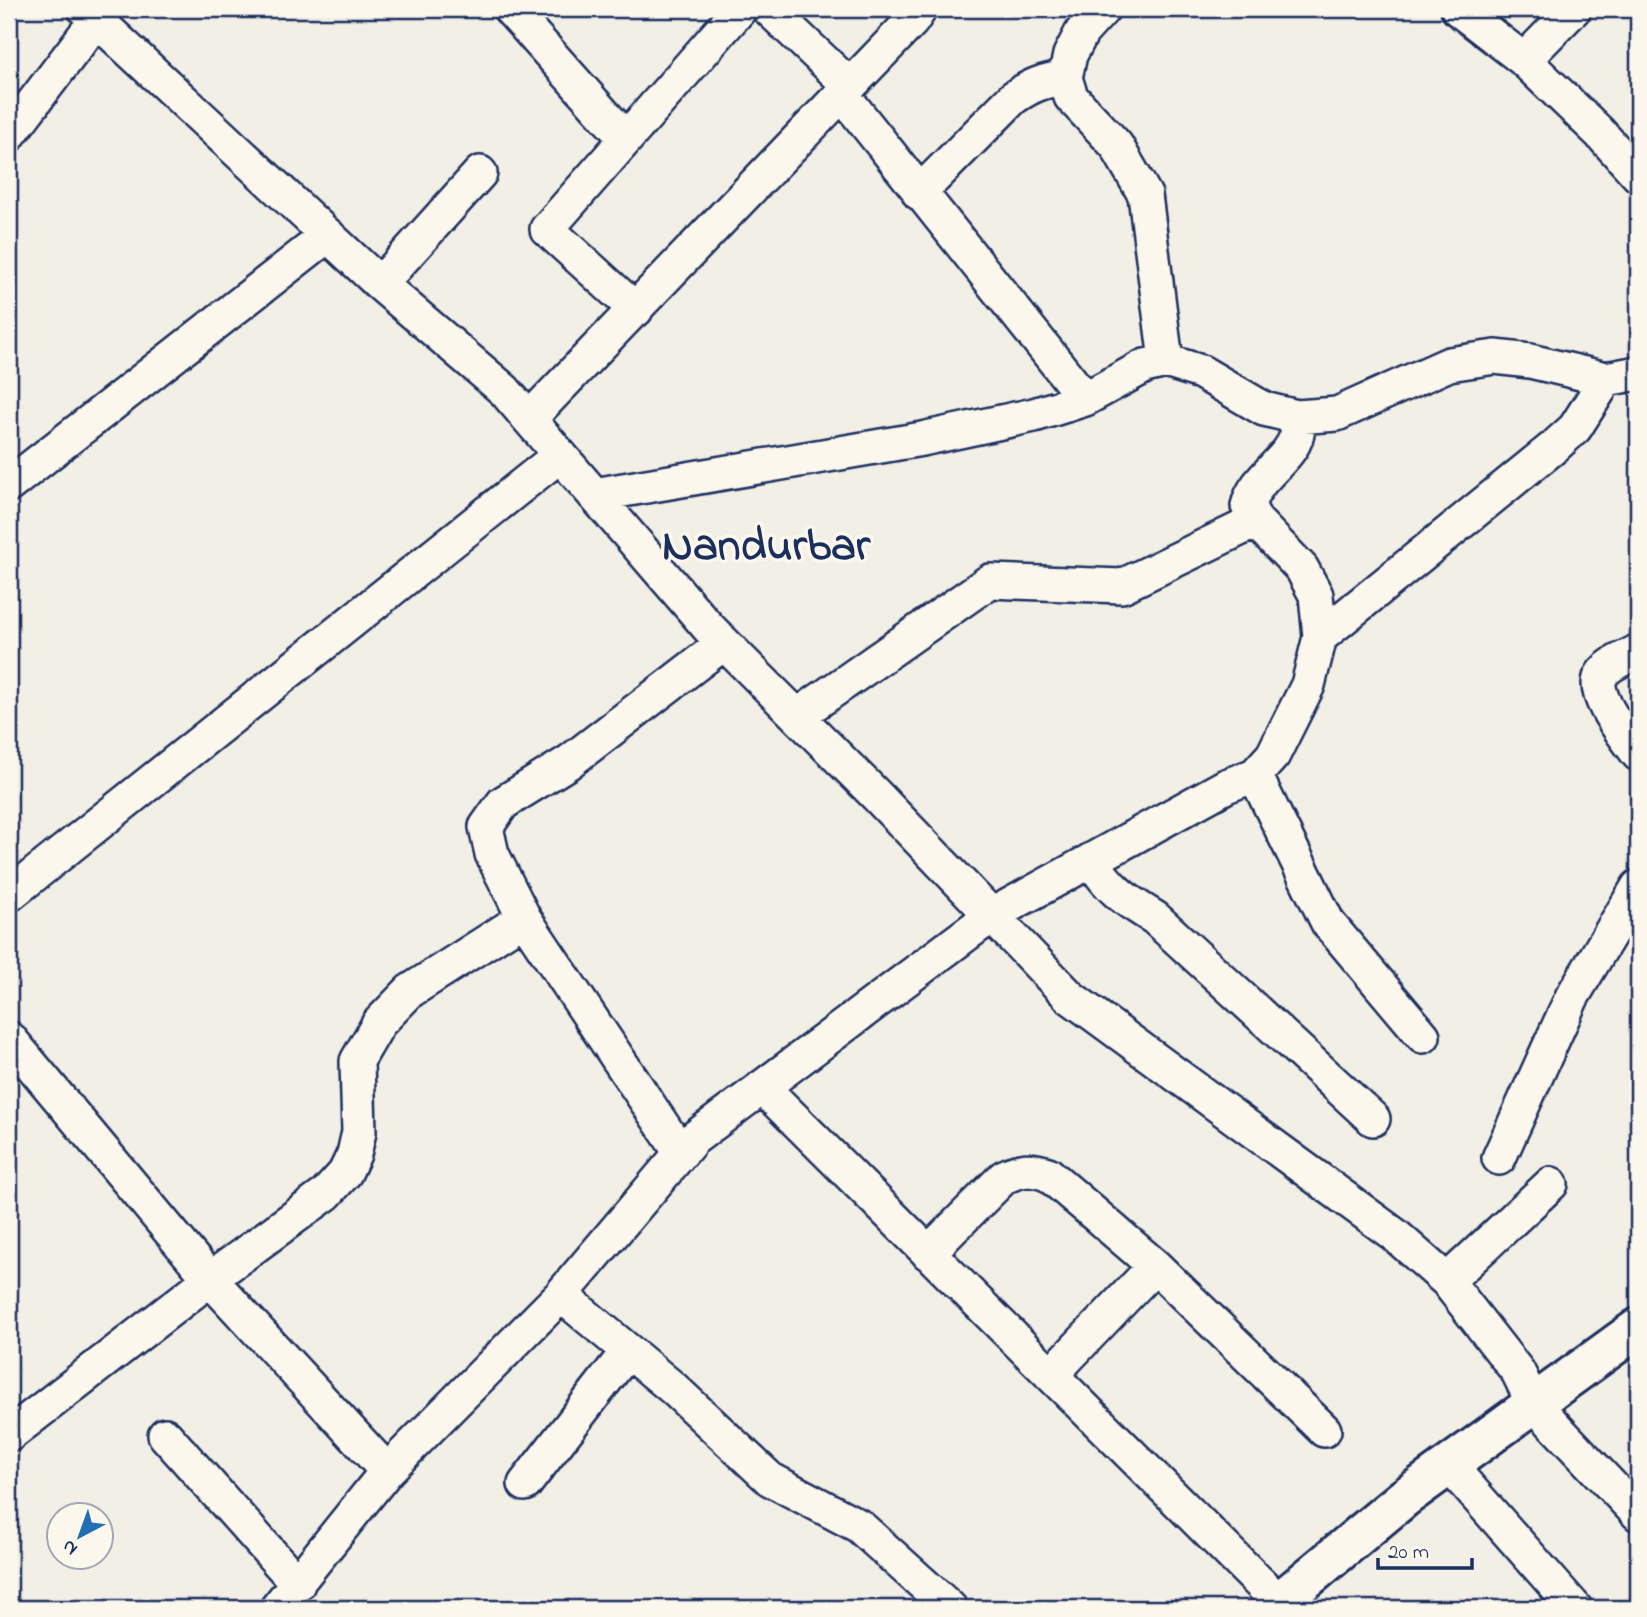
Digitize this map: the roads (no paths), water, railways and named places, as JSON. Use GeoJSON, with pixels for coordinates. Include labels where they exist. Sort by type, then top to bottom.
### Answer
{"type":"FeatureCollection","features":[{"type":"Feature","properties":{"kind":"street"},"geometry":{"type":"LineString","coordinates":[[510,9],[626,139]]}},
{"type":"Feature","properties":{"kind":"street"},"geometry":{"type":"LineString","coordinates":[[636,310],[547,229],[740,9]]}},
{"type":"Feature","properties":{"kind":"street"},"geometry":{"type":"LineString","coordinates":[[769,9],[846,90],[919,192],[1084,400]]}},
{"type":"Feature","properties":{"kind":"street"},"geometry":{"type":"LineString","coordinates":[[529,419],[912,21],[920,9]]}},
{"type":"Feature","properties":{"kind":"street"},"geometry":{"type":"LineString","coordinates":[[1103,9],[1082,32],[1070,55],[1065,78],[1071,97],[1116,145],[1145,195],[1166,361]]}},
{"type":"Feature","properties":{"kind":"street"},"geometry":{"type":"LineString","coordinates":[[1458,9],[1524,60],[1599,132],[1638,175]]}},
{"type":"Feature","properties":{"kind":"street"},"geometry":{"type":"LineString","coordinates":[[1524,60],[1574,9]]}},
{"type":"Feature","properties":{"kind":"street"},"geometry":{"type":"LineString","coordinates":[[9,135],[91,14],[380,284],[505,390],[724,643],[1070,997],[1395,1235],[1447,1281],[1518,1372],[1533,1403],[1638,1514]]}},
{"type":"Feature","properties":{"kind":"street"},"geometry":{"type":"LineString","coordinates":[[919,192],[1013,98],[1030,86],[1065,78]]}},
{"type":"Feature","properties":{"kind":"street"},"geometry":{"type":"LineString","coordinates":[[380,284],[480,173]]}},
{"type":"Feature","properties":{"kind":"street"},"geometry":{"type":"LineString","coordinates":[[9,485],[328,235]]}},
{"type":"Feature","properties":{"kind":"street"},"geometry":{"type":"LineString","coordinates":[[594,495],[922,439],[1034,415],[1084,400],[1145,366],[1166,361],[1201,372],[1264,409],[1297,417],[1337,414],[1449,364],[1495,357],[1530,361],[1606,379],[1638,373]]}},
{"type":"Feature","properties":{"kind":"street"},"geometry":{"type":"LineString","coordinates":[[1320,637],[1554,447],[1575,428],[1606,379]]}},
{"type":"Feature","properties":{"kind":"street"},"geometry":{"type":"LineString","coordinates":[[165,1435],[288,1596],[387,1471],[561,1295],[693,1139],[992,915],[1226,786],[1255,775],[1273,755],[1308,685],[1320,637],[1317,595],[1302,569],[1256,522],[1248,506],[1251,494],[1283,458],[1297,436],[1297,417]]}},
{"type":"Feature","properties":{"kind":"street"},"geometry":{"type":"LineString","coordinates":[[9,895],[560,455]]}},
{"type":"Feature","properties":{"kind":"street"},"geometry":{"type":"LineString","coordinates":[[797,716],[990,581],[1122,586],[1256,522]]}},
{"type":"Feature","properties":{"kind":"street"},"geometry":{"type":"LineString","coordinates":[[681,1153],[524,918],[492,854],[486,827],[503,803],[569,762],[724,643]]}},
{"type":"Feature","properties":{"kind":"street"},"geometry":{"type":"LineString","coordinates":[[1638,651],[1609,667],[1601,676],[1597,687],[1600,698],[1638,754]]}},
{"type":"Feature","properties":{"kind":"street"},"geometry":{"type":"LineString","coordinates":[[1255,775],[1328,923],[1423,1036]]}},
{"type":"Feature","properties":{"kind":"street"},"geometry":{"type":"LineString","coordinates":[[1091,860],[1107,883],[1125,900],[1154,918],[1373,1119]]}},
{"type":"Feature","properties":{"kind":"street"},"geometry":{"type":"LineString","coordinates":[[1499,1158],[1572,997],[1638,887]]}},
{"type":"Feature","properties":{"kind":"street"},"geometry":{"type":"LineString","coordinates":[[9,1435],[210,1279],[326,1194],[345,1173],[354,1153],[359,1132],[357,1061],[379,1023],[410,991],[524,918]]}},
{"type":"Feature","properties":{"kind":"street"},"geometry":{"type":"LineString","coordinates":[[10,1042],[210,1279],[387,1471]]}},
{"type":"Feature","properties":{"kind":"street"},"geometry":{"type":"LineString","coordinates":[[762,1087],[1051,1375],[1275,1605],[1404,1498],[1638,1328]]}},
{"type":"Feature","properties":{"kind":"street"},"geometry":{"type":"LineString","coordinates":[[928,1253],[1004,1177],[1018,1170],[1031,1169],[1048,1174],[1155,1266],[1324,1430]]}},
{"type":"Feature","properties":{"kind":"street"},"geometry":{"type":"LineString","coordinates":[[1447,1281],[1551,1184]]}},
{"type":"Feature","properties":{"kind":"street"},"geometry":{"type":"LineString","coordinates":[[1051,1375],[1155,1266]]}},
{"type":"Feature","properties":{"kind":"street"},"geometry":{"type":"LineString","coordinates":[[561,1295],[726,1435],[770,1479],[859,1526],[950,1608]]}},
{"type":"Feature","properties":{"kind":"street"},"geometry":{"type":"LineString","coordinates":[[526,1484],[628,1351]]}},
{"type":"Feature","properties":{"kind":"street"},"geometry":{"type":"LineString","coordinates":[[1449,1465],[1576,1608]]}},
{"type":"Feature","properties":{"kind":"district","name":"Nandurbar"},"geometry":{"type":"Point","coordinates":[766,547]}}]}
